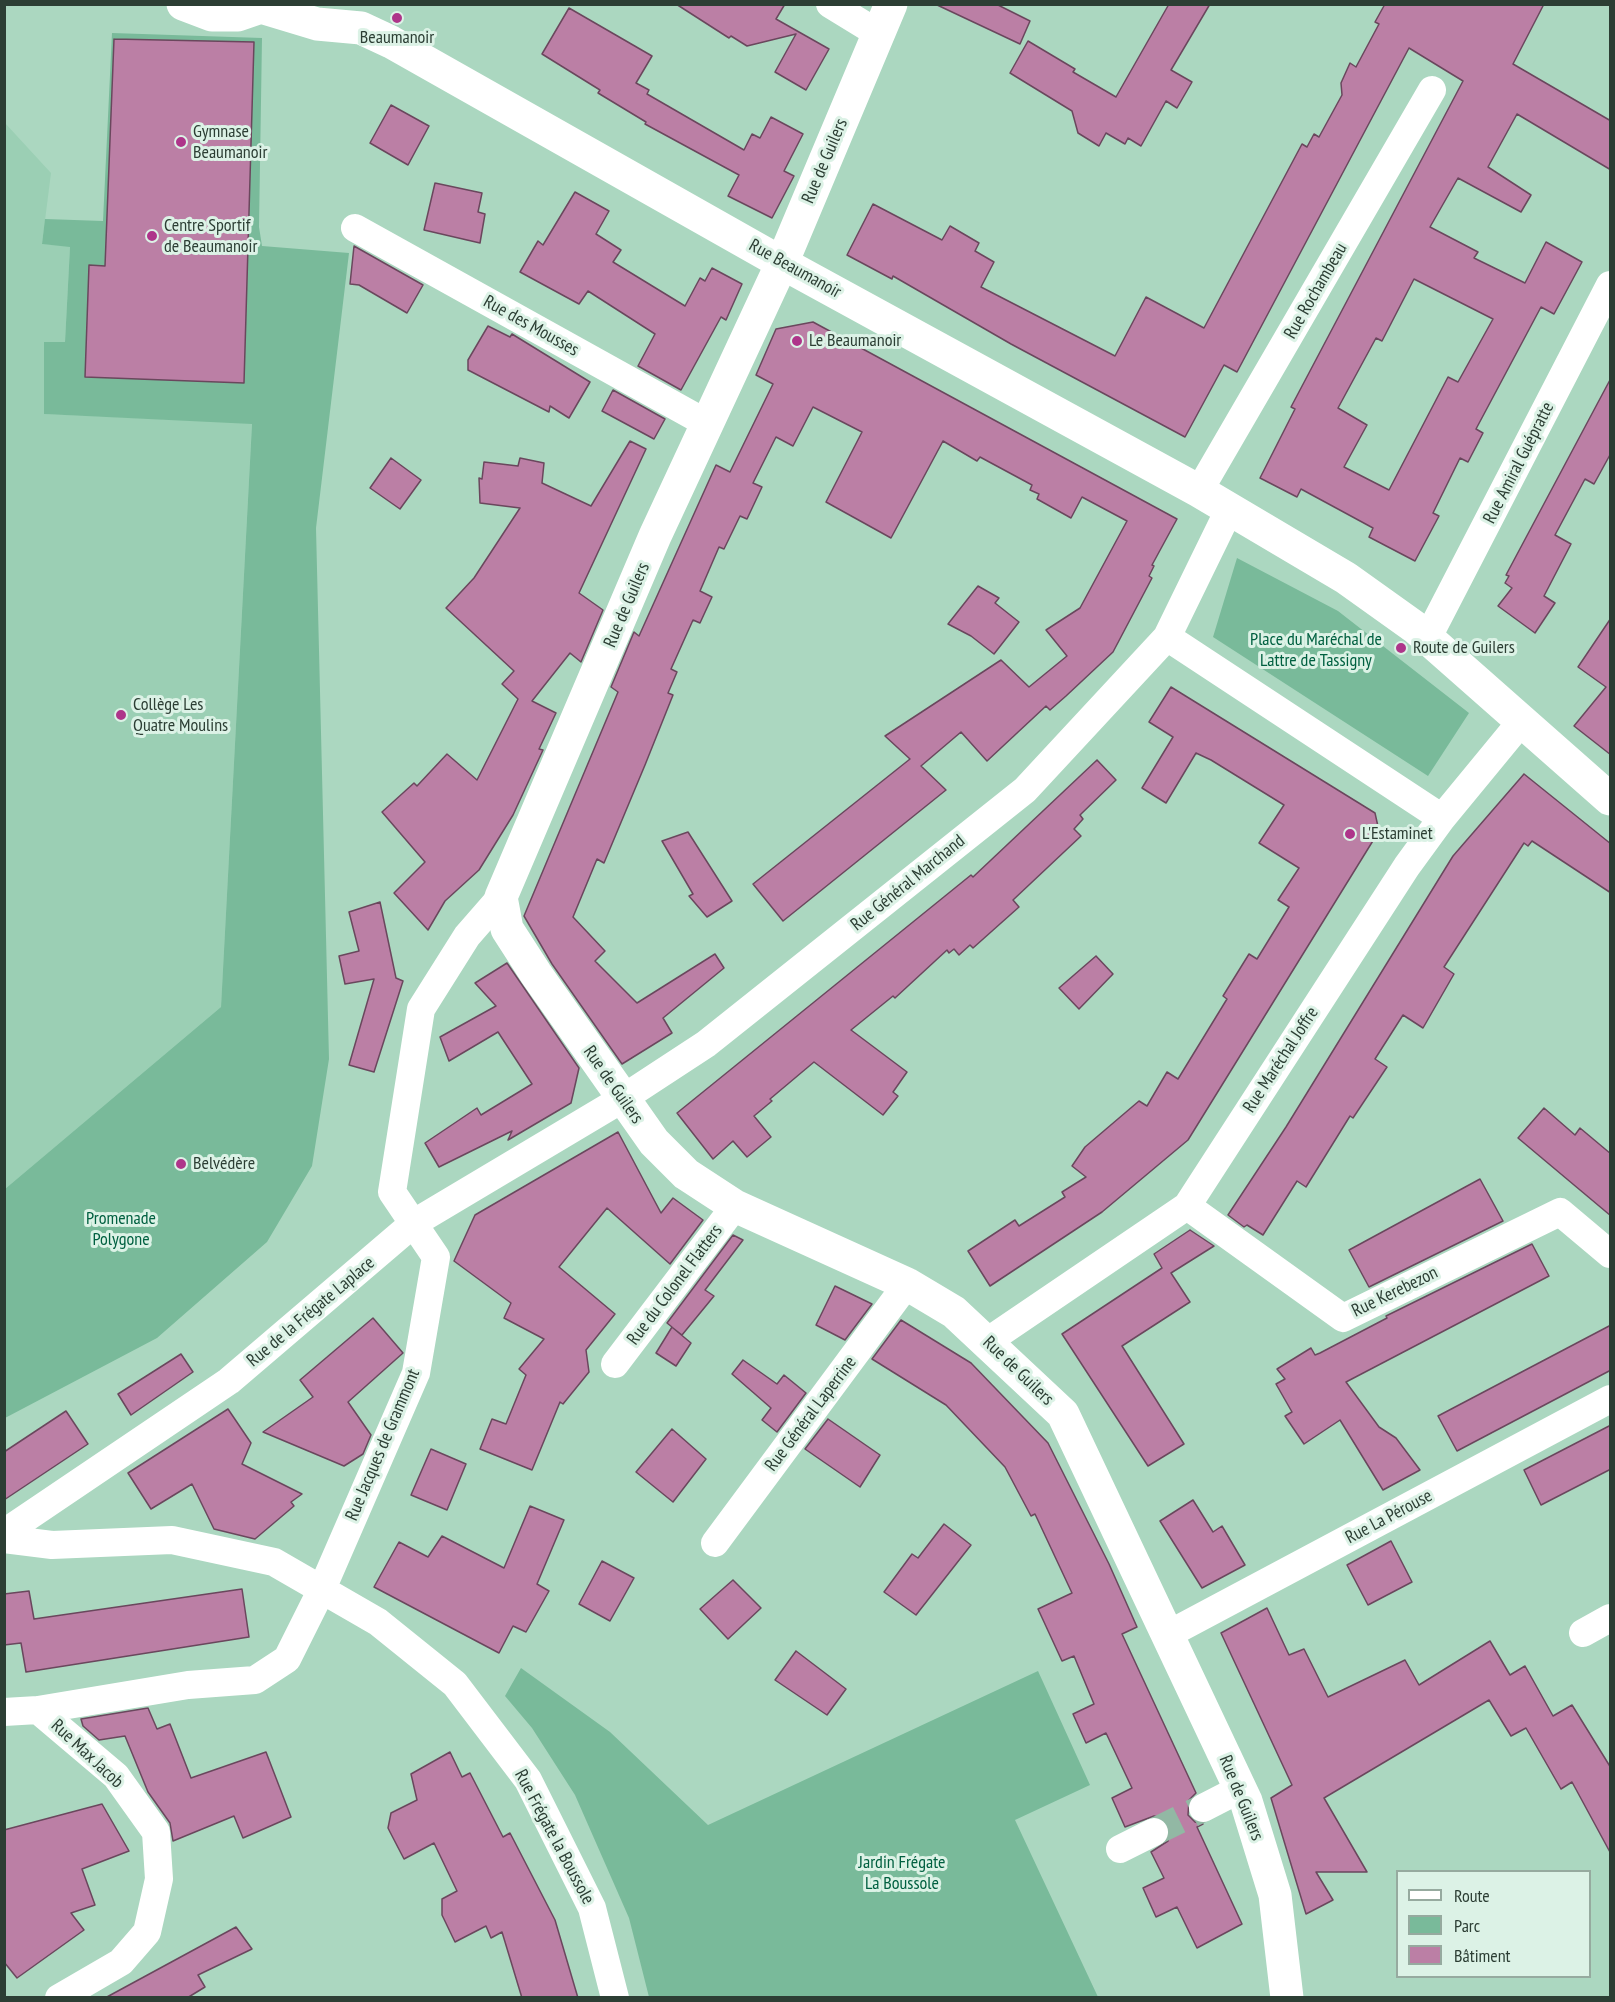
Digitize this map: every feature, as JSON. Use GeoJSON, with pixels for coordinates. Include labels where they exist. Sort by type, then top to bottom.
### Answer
{"type":"FeatureCollection","features":[{"type":"Feature","properties":{"kind":"street"},"geometry":{"type":"LineString","coordinates":[[183,4],[212,15],[238,15],[267,6]]}},
{"type":"Feature","properties":{"kind":"street","name":"Rue Beaumanoir"},"geometry":{"type":"LineString","coordinates":[[338,4],[361,28]]}},
{"type":"Feature","properties":{"kind":"street"},"geometry":{"type":"LineString","coordinates":[[830,4],[879,34]]}},
{"type":"Feature","properties":{"kind":"street","name":"Rue de Guilers"},"geometry":{"type":"LineString","coordinates":[[891,4],[782,263],[706,423],[501,897],[507,929],[622,1099],[654,1142],[686,1174],[735,1206],[907,1284],[954,1312],[988,1341],[1063,1414],[1251,1814],[1275,1895],[1287,1998]]}},
{"type":"Feature","properties":{"kind":"street","name":"Rue Beaumanoir"},"geometry":{"type":"LineString","coordinates":[[267,6],[317,24],[361,28],[392,42],[782,263],[1199,491],[1229,510]]}},
{"type":"Feature","properties":{"kind":"street","name":"Rue Rochambeau"},"geometry":{"type":"LineString","coordinates":[[1199,491],[1432,90]]}},
{"type":"Feature","properties":{"kind":"street","name":"Rue des Mousses"},"geometry":{"type":"LineString","coordinates":[[355,228],[706,423]]}},
{"type":"Feature","properties":{"kind":"street","name":"Rue Amiral Guépratte"},"geometry":{"type":"LineString","coordinates":[[1428,639],[1611,285]]}},
{"type":"Feature","properties":{"kind":"street"},"geometry":{"type":"LineString","coordinates":[[1442,818],[1167,637],[1229,510],[1346,578],[1416,628],[1611,799]]}},
{"type":"Feature","properties":{"kind":"street","name":"Rue Général Marchand"},"geometry":{"type":"LineString","coordinates":[[622,1099],[706,1044],[1025,790],[1167,637]]}},
{"type":"Feature","properties":{"kind":"street","name":"Rue Maréchal Joffre"},"geometry":{"type":"LineString","coordinates":[[988,1341],[1187,1206],[1407,866],[1442,818],[1521,722]]}},
{"type":"Feature","properties":{"kind":"street","name":"Rue Jacques de Grammont"},"geometry":{"type":"LineString","coordinates":[[4,1712],[38,1710],[188,1685],[255,1680],[287,1659],[322,1589],[416,1372],[436,1257],[393,1192],[421,1009],[467,936],[501,897]]}},
{"type":"Feature","properties":{"kind":"street","name":"Rue de la Frégate Laplace"},"geometry":{"type":"LineString","coordinates":[[4,1533],[229,1381],[414,1223],[622,1099]]}},
{"type":"Feature","properties":{"kind":"street","name":"Rue du Colonel Flatters"},"geometry":{"type":"LineString","coordinates":[[615,1364],[735,1206]]}},
{"type":"Feature","properties":{"kind":"street","name":"Rue Kerebezon"},"geometry":{"type":"LineString","coordinates":[[1187,1206],[1343,1318],[1560,1212],[1611,1254]]}},
{"type":"Feature","properties":{"kind":"street","name":"Rue Général Laperrine"},"geometry":{"type":"LineString","coordinates":[[715,1543],[907,1284]]}},
{"type":"Feature","properties":{"kind":"street","name":"Rue La Pérouse"},"geometry":{"type":"LineString","coordinates":[[1167,1635],[1611,1399]]}},
{"type":"Feature","properties":{"kind":"street","name":"Rue Frégate la Boussole"},"geometry":{"type":"LineString","coordinates":[[4,1539],[52,1545],[172,1540],[274,1562],[378,1622],[455,1684],[528,1780],[592,1908],[615,1998]]}},
{"type":"Feature","properties":{"kind":"street"},"geometry":{"type":"LineString","coordinates":[[1583,1633],[1611,1618]]}},
{"type":"Feature","properties":{"kind":"street","name":"Rue Max Jacob"},"geometry":{"type":"LineString","coordinates":[[38,1710],[116,1776],[156,1832],[159,1879],[147,1932],[121,1962],[59,1998]]}},
{"type":"Feature","properties":{"kind":"street"},"geometry":{"type":"LineString","coordinates":[[1203,1808],[1240,1789]]}},
{"type":"Feature","properties":{"kind":"street"},"geometry":{"type":"LineString","coordinates":[[1120,1849],[1154,1832]]}},
{"type":"Feature","properties":{"kind":"shaded area","name":"Collège Les Quatre Moulins"},"geometry":{"type":"Polygon","coordinates":[[[5,123],[51,173],[42,244],[70,246],[65,342],[44,342],[44,414],[252,423],[221,1007],[5,1189],[5,123]]]}},
{"type":"Feature","properties":{"kind":"green space","name":"Promenade Polygone"},"geometry":{"type":"Polygon","coordinates":[[[112,33],[262,38],[259,227],[262,246],[349,253],[316,528],[329,1059],[312,1166],[267,1242],[157,1338],[5,1418],[5,1189],[221,1007],[252,424],[44,414],[44,342],[65,342],[70,247],[42,244],[45,219],[103,221],[112,33]]]}},
{"type":"Feature","properties":{"kind":"green space","name":"Place du Maréchal de Lattre de Tassigny"},"geometry":{"type":"Polygon","coordinates":[[[1237,558],[1338,611],[1469,713],[1428,776],[1213,637],[1237,558]]]}},
{"type":"Feature","properties":{"kind":"green space","name":"Jardin Frégate La Boussole"},"geometry":{"type":"Polygon","coordinates":[[[521,1668],[610,1732],[708,1825],[1038,1671],[1090,1785],[1015,1820],[1098,1997],[649,1997],[629,1918],[575,1795],[532,1728],[505,1696],[521,1668]]]}},
{"type":"Feature","properties":{"kind":"building"},"geometry":{"type":"Polygon","coordinates":[[[676,4],[785,4],[776,19],[829,49],[806,90],[775,72],[796,34],[747,46],[731,36],[729,38],[676,4]]]}},
{"type":"Feature","properties":{"kind":"building"},"geometry":{"type":"Polygon","coordinates":[[[935,4],[996,4],[1030,21],[1020,44],[935,4]]]}},
{"type":"Feature","properties":{"kind":"building"},"geometry":{"type":"Polygon","coordinates":[[[1169,4],[1210,4],[1171,70],[1192,82],[1177,108],[1166,101],[1141,146],[1128,138],[1125,144],[1106,133],[1099,146],[1078,133],[1072,111],[1010,73],[1028,41],[1075,69],[1073,72],[1116,97],[1169,4]]]}},
{"type":"Feature","properties":{"kind":"building"},"geometry":{"type":"Polygon","coordinates":[[[1385,4],[1544,4],[1513,64],[1611,121],[1611,170],[1517,114],[1488,167],[1531,195],[1521,212],[1458,178],[1430,227],[1478,252],[1474,258],[1525,283],[1546,242],[1582,262],[1554,314],[1541,307],[1476,429],[1483,433],[1468,462],[1460,458],[1433,513],[1439,516],[1415,561],[1369,537],[1373,528],[1301,489],[1297,497],[1260,478],[1295,409],[1291,407],[1463,81],[1409,48],[1237,372],[1224,365],[1185,437],[1011,344],[893,276],[892,279],[847,255],[873,204],[942,240],[950,226],[979,243],[975,251],[994,262],[981,287],[1115,356],[1146,297],[1204,328],[1302,144],[1307,147],[1314,134],[1319,137],[1342,95],[1341,83],[1350,63],[1356,67],[1379,24],[1375,22],[1385,4]],[[1414,279],[1382,341],[1376,338],[1338,408],[1367,425],[1344,467],[1389,490],[1448,377],[1458,382],[1493,319],[1414,279]]]}},
{"type":"Feature","properties":{"kind":"building"},"geometry":{"type":"Polygon","coordinates":[[[569,8],[652,56],[636,83],[649,90],[647,94],[744,150],[752,134],[760,138],[771,117],[803,134],[784,171],[794,176],[772,218],[728,196],[739,175],[645,124],[646,122],[598,93],[600,90],[542,54],[569,8]]]}},
{"type":"Feature","properties":{"kind":"building","name":"Centre Sportif de Beaumanoir"},"geometry":{"type":"Polygon","coordinates":[[[114,39],[254,42],[244,383],[85,377],[89,265],[105,266],[114,39]]]}},
{"type":"Feature","properties":{"kind":"building"},"geometry":{"type":"Polygon","coordinates":[[[391,105],[429,126],[408,165],[370,143],[391,105]]]}},
{"type":"Feature","properties":{"kind":"building"},"geometry":{"type":"Polygon","coordinates":[[[435,183],[482,193],[478,212],[485,214],[480,243],[424,230],[435,183]]]}},
{"type":"Feature","properties":{"kind":"building"},"geometry":{"type":"Polygon","coordinates":[[[575,192],[609,211],[596,234],[621,250],[613,262],[685,306],[700,278],[705,281],[712,268],[742,284],[726,320],[721,317],[681,390],[638,366],[655,334],[588,291],[579,304],[520,272],[538,241],[543,245],[575,192]]]}},
{"type":"Feature","properties":{"kind":"building"},"geometry":{"type":"Polygon","coordinates":[[[354,246],[423,285],[407,313],[359,285],[350,284],[354,246]]]}},
{"type":"Feature","properties":{"kind":"building"},"geometry":{"type":"Polygon","coordinates":[[[813,322],[1177,519],[1152,565],[1154,566],[1149,576],[1152,578],[1113,652],[1050,710],[1046,706],[987,761],[961,732],[921,766],[946,790],[783,921],[753,884],[910,759],[885,736],[1001,660],[1029,687],[1067,656],[1046,630],[1080,608],[1127,521],[1082,497],[1071,518],[1037,499],[1039,494],[1030,490],[1032,485],[980,457],[977,461],[943,441],[891,538],[826,502],[862,432],[813,407],[793,446],[776,437],[753,483],[762,487],[747,519],[740,516],[724,549],[719,547],[700,591],[712,597],[700,623],[693,620],[671,669],[677,672],[668,693],[673,695],[604,863],[597,859],[573,917],[605,951],[595,961],[637,1003],[715,954],[724,968],[663,1018],[672,1033],[622,1064],[552,964],[524,916],[618,692],[611,687],[634,632],[639,636],[716,465],[730,472],[773,384],[756,375],[776,329],[813,322]]]}},
{"type":"Feature","properties":{"kind":"building"},"geometry":{"type":"Polygon","coordinates":[[[488,326],[510,337],[512,334],[590,382],[569,418],[550,406],[549,412],[468,370],[468,360],[488,326]]]}},
{"type":"Feature","properties":{"kind":"building"},"geometry":{"type":"Polygon","coordinates":[[[1611,378],[1611,453],[1594,484],[1585,479],[1555,535],[1571,544],[1544,596],[1555,603],[1535,633],[1498,606],[1512,588],[1505,583],[1509,576],[1506,575],[1611,378]]]}},
{"type":"Feature","properties":{"kind":"building"},"geometry":{"type":"Polygon","coordinates":[[[613,390],[665,419],[654,439],[602,411],[613,390]]]}},
{"type":"Feature","properties":{"kind":"building"},"geometry":{"type":"Polygon","coordinates":[[[630,441],[646,449],[579,593],[603,610],[581,662],[570,653],[532,701],[556,713],[539,749],[543,750],[513,815],[479,870],[445,901],[428,930],[394,893],[425,862],[382,812],[414,783],[417,786],[447,754],[477,780],[518,699],[502,684],[514,671],[446,608],[474,578],[520,508],[480,503],[479,478],[482,479],[484,462],[518,466],[520,458],[544,463],[542,483],[591,506],[630,441]]]}},
{"type":"Feature","properties":{"kind":"building"},"geometry":{"type":"Polygon","coordinates":[[[391,458],[421,480],[400,509],[370,488],[391,458]]]}},
{"type":"Feature","properties":{"kind":"building"},"geometry":{"type":"Polygon","coordinates":[[[978,586],[999,598],[995,603],[1019,622],[994,654],[971,636],[948,624],[978,586]]]}},
{"type":"Feature","properties":{"kind":"building"},"geometry":{"type":"Polygon","coordinates":[[[1611,618],[1611,755],[1574,726],[1606,687],[1578,667],[1611,618]]]}},
{"type":"Feature","properties":{"kind":"building"},"geometry":{"type":"Polygon","coordinates":[[[1171,687],[1375,813],[1379,831],[1188,1140],[1102,1212],[990,1286],[968,1251],[1015,1220],[1019,1226],[1065,1197],[1062,1192],[1086,1177],[1072,1166],[1085,1147],[1139,1101],[1147,1106],[1167,1072],[1178,1079],[1227,999],[1223,996],[1249,954],[1257,959],[1289,907],[1278,900],[1299,868],[1259,843],[1284,805],[1196,753],[1166,803],[1142,788],[1173,737],[1149,722],[1171,687]]]}},
{"type":"Feature","properties":{"kind":"building"},"geometry":{"type":"Polygon","coordinates":[[[1097,760],[1116,780],[1080,815],[1083,819],[1074,829],[1081,836],[1013,900],[1019,907],[973,948],[970,945],[959,955],[954,949],[949,953],[947,950],[895,998],[893,996],[851,1030],[907,1072],[893,1092],[898,1096],[883,1115],[814,1062],[770,1099],[772,1101],[754,1116],[771,1137],[747,1157],[733,1141],[713,1159],[677,1113],[971,875],[973,877],[1097,760]]]}},
{"type":"Feature","properties":{"kind":"building"},"geometry":{"type":"Polygon","coordinates":[[[1524,774],[1611,844],[1611,893],[1532,841],[1528,846],[1524,843],[1444,967],[1454,974],[1423,1028],[1403,1015],[1375,1059],[1387,1067],[1353,1118],[1350,1116],[1306,1187],[1297,1181],[1263,1235],[1247,1225],[1244,1227],[1228,1215],[1286,1127],[1453,856],[1524,774]]]}},
{"type":"Feature","properties":{"kind":"building"},"geometry":{"type":"Polygon","coordinates":[[[688,832],[732,901],[707,917],[689,896],[693,894],[662,841],[688,832]]]}},
{"type":"Feature","properties":{"kind":"building"},"geometry":{"type":"Polygon","coordinates":[[[380,902],[396,978],[403,981],[374,1072],[349,1065],[374,979],[345,984],[339,956],[359,951],[349,912],[380,902]]]}},
{"type":"Feature","properties":{"kind":"building"},"geometry":{"type":"Polygon","coordinates":[[[1096,956],[1113,974],[1079,1009],[1059,988],[1096,956]]]}},
{"type":"Feature","properties":{"kind":"building"},"geometry":{"type":"Polygon","coordinates":[[[507,963],[579,1068],[571,1103],[508,1140],[512,1131],[439,1167],[425,1143],[477,1108],[481,1115],[532,1084],[498,1032],[449,1061],[440,1037],[496,1006],[475,983],[507,963]]]}},
{"type":"Feature","properties":{"kind":"building"},"geometry":{"type":"Polygon","coordinates":[[[1544,1108],[1575,1135],[1580,1128],[1611,1154],[1611,1216],[1518,1138],[1544,1108]]]}},
{"type":"Feature","properties":{"kind":"building"},"geometry":{"type":"Polygon","coordinates":[[[618,1132],[661,1213],[673,1198],[703,1220],[670,1264],[607,1208],[559,1267],[615,1314],[586,1350],[589,1372],[563,1404],[560,1402],[532,1470],[480,1449],[492,1419],[506,1424],[526,1375],[519,1369],[544,1339],[504,1318],[511,1303],[454,1261],[475,1215],[618,1132]]]}},
{"type":"Feature","properties":{"kind":"building"},"geometry":{"type":"Polygon","coordinates":[[[1480,1179],[1503,1221],[1369,1287],[1349,1250],[1480,1179]]]}},
{"type":"Feature","properties":{"kind":"building"},"geometry":{"type":"Polygon","coordinates":[[[1190,1230],[1214,1246],[1171,1273],[1190,1302],[1122,1346],[1184,1444],[1148,1466],[1062,1334],[1162,1268],[1154,1254],[1190,1230]]]}},
{"type":"Feature","properties":{"kind":"building"},"geometry":{"type":"Polygon","coordinates":[[[733,1235],[743,1240],[705,1290],[714,1296],[682,1335],[673,1328],[691,1343],[676,1366],[656,1353],[672,1327],[667,1323],[733,1235]]]}},
{"type":"Feature","properties":{"kind":"building"},"geometry":{"type":"Polygon","coordinates":[[[1532,1244],[1549,1276],[1346,1382],[1379,1427],[1396,1438],[1420,1470],[1383,1490],[1340,1420],[1304,1444],[1285,1416],[1292,1412],[1276,1384],[1285,1379],[1277,1369],[1311,1348],[1315,1355],[1320,1353],[1387,1318],[1386,1316],[1532,1244]]]}},
{"type":"Feature","properties":{"kind":"building"},"geometry":{"type":"Polygon","coordinates":[[[835,1286],[872,1304],[845,1340],[816,1325],[835,1286]]]}},
{"type":"Feature","properties":{"kind":"building"},"geometry":{"type":"Polygon","coordinates":[[[373,1318],[403,1353],[348,1402],[371,1435],[363,1454],[344,1466],[263,1432],[313,1397],[300,1380],[373,1318]]]}},
{"type":"Feature","properties":{"kind":"building"},"geometry":{"type":"Polygon","coordinates":[[[901,1320],[971,1363],[1048,1443],[1109,1564],[1137,1627],[1122,1634],[1196,1793],[1189,1800],[1188,1815],[1195,1822],[1203,1824],[1197,1827],[1242,1924],[1197,1948],[1177,1907],[1156,1917],[1143,1888],[1164,1878],[1151,1852],[1168,1841],[1170,1832],[1168,1824],[1163,1818],[1154,1816],[1125,1827],[1112,1798],[1132,1788],[1106,1733],[1086,1743],[1073,1714],[1094,1704],[1074,1656],[1062,1661],[1038,1609],[1072,1593],[1035,1514],[1031,1516],[1005,1467],[946,1405],[872,1359],[901,1320]]]}},
{"type":"Feature","properties":{"kind":"building"},"geometry":{"type":"Polygon","coordinates":[[[1611,1325],[1611,1370],[1457,1451],[1438,1416],[1611,1325]]]}},
{"type":"Feature","properties":{"kind":"building"},"geometry":{"type":"Polygon","coordinates":[[[181,1354],[193,1372],[131,1415],[118,1394],[181,1354]]]}},
{"type":"Feature","properties":{"kind":"building"},"geometry":{"type":"Polygon","coordinates":[[[743,1360],[777,1384],[784,1375],[806,1393],[777,1432],[762,1420],[771,1408],[732,1374],[743,1360]]]}},
{"type":"Feature","properties":{"kind":"building"},"geometry":{"type":"Polygon","coordinates":[[[228,1409],[251,1443],[242,1464],[302,1494],[291,1502],[294,1506],[255,1539],[214,1529],[192,1484],[151,1509],[128,1473],[228,1409]]]}},
{"type":"Feature","properties":{"kind":"building"},"geometry":{"type":"Polygon","coordinates":[[[66,1411],[88,1444],[4,1500],[4,1452],[66,1411]]]}},
{"type":"Feature","properties":{"kind":"building"},"geometry":{"type":"Polygon","coordinates":[[[828,1419],[880,1455],[860,1487],[805,1449],[828,1419]]]}},
{"type":"Feature","properties":{"kind":"building"},"geometry":{"type":"Polygon","coordinates":[[[1611,1425],[1611,1469],[1541,1505],[1524,1470],[1611,1425]]]}},
{"type":"Feature","properties":{"kind":"building"},"geometry":{"type":"Polygon","coordinates":[[[672,1429],[706,1459],[673,1502],[636,1472],[672,1429]]]}},
{"type":"Feature","properties":{"kind":"building"},"geometry":{"type":"Polygon","coordinates":[[[431,1449],[466,1464],[447,1510],[411,1495],[431,1449]]]}},
{"type":"Feature","properties":{"kind":"building"},"geometry":{"type":"Polygon","coordinates":[[[1193,1500],[1213,1532],[1222,1526],[1245,1565],[1202,1588],[1160,1521],[1193,1500]]]}},
{"type":"Feature","properties":{"kind":"building"},"geometry":{"type":"Polygon","coordinates":[[[530,1506],[564,1520],[537,1584],[549,1591],[526,1632],[513,1626],[499,1653],[374,1587],[399,1542],[428,1557],[442,1536],[504,1568],[530,1506]]]}},
{"type":"Feature","properties":{"kind":"building"},"geometry":{"type":"Polygon","coordinates":[[[944,1524],[971,1545],[916,1615],[884,1592],[912,1554],[918,1558],[944,1524]]]}},
{"type":"Feature","properties":{"kind":"building"},"geometry":{"type":"Polygon","coordinates":[[[1391,1541],[1412,1582],[1368,1605],[1347,1565],[1391,1541]]]}},
{"type":"Feature","properties":{"kind":"building"},"geometry":{"type":"Polygon","coordinates":[[[602,1561],[634,1578],[610,1621],[579,1604],[602,1561]]]}},
{"type":"Feature","properties":{"kind":"building"},"geometry":{"type":"Polygon","coordinates":[[[733,1580],[761,1608],[728,1639],[700,1609],[733,1580]]]}},
{"type":"Feature","properties":{"kind":"building"},"geometry":{"type":"Polygon","coordinates":[[[242,1589],[249,1637],[26,1672],[21,1643],[4,1645],[4,1594],[29,1591],[34,1619],[242,1589]]]}},
{"type":"Feature","properties":{"kind":"building"},"geometry":{"type":"Polygon","coordinates":[[[1267,1608],[1289,1655],[1304,1649],[1328,1697],[1405,1660],[1419,1685],[1490,1641],[1510,1675],[1525,1666],[1553,1716],[1572,1705],[1611,1768],[1611,1854],[1572,1782],[1561,1789],[1526,1728],[1511,1736],[1489,1700],[1324,1798],[1367,1872],[1316,1872],[1333,1900],[1306,1914],[1271,1798],[1292,1785],[1221,1633],[1267,1608]]]}},
{"type":"Feature","properties":{"kind":"building"},"geometry":{"type":"Polygon","coordinates":[[[796,1651],[846,1689],[827,1715],[775,1680],[796,1651]]]}},
{"type":"Feature","properties":{"kind":"building"},"geometry":{"type":"Polygon","coordinates":[[[148,1708],[157,1729],[170,1724],[191,1778],[266,1752],[291,1817],[243,1838],[234,1816],[173,1841],[170,1823],[148,1792],[125,1736],[99,1740],[83,1726],[81,1719],[148,1708]]]}},
{"type":"Feature","properties":{"kind":"building"},"geometry":{"type":"Polygon","coordinates":[[[450,1752],[462,1777],[470,1773],[503,1837],[510,1833],[555,1920],[578,1998],[522,1998],[502,1932],[491,1938],[486,1926],[455,1942],[442,1915],[442,1899],[457,1891],[434,1843],[404,1859],[388,1828],[391,1813],[417,1800],[411,1774],[450,1752]]]}},
{"type":"Feature","properties":{"kind":"building"},"geometry":{"type":"Polygon","coordinates":[[[102,1804],[129,1851],[82,1869],[95,1905],[71,1913],[84,1930],[17,1978],[4,1962],[4,1830],[102,1804]]]}},
{"type":"Feature","properties":{"kind":"building"},"geometry":{"type":"Polygon","coordinates":[[[236,1927],[252,1949],[198,1975],[205,1987],[187,1998],[105,1998],[236,1927]]]}},
{"type":"Feature","properties":{"kind":"tunnel"},"geometry":{"type":"LineString","coordinates":[[1154,1832],[1203,1808]]}},
{"type":"Feature","properties":{"kind":"place","name":"Beaumanoir"},"geometry":{"type":"Point","coordinates":[397,18]}},
{"type":"Feature","properties":{"kind":"place","name":"Gymnase Beaumanoir"},"geometry":{"type":"Point","coordinates":[181,142]}},
{"type":"Feature","properties":{"kind":"place","name":"Centre Sportif de Beaumanoir"},"geometry":{"type":"Point","coordinates":[152,236]}},
{"type":"Feature","properties":{"kind":"place","name":"Le Beaumanoir"},"geometry":{"type":"Point","coordinates":[797,341]}},
{"type":"Feature","properties":{"kind":"place","name":"Route de Guilers"},"geometry":{"type":"Point","coordinates":[1401,648]}},
{"type":"Feature","properties":{"kind":"place","name":"Collège Les Quatre Moulins"},"geometry":{"type":"Point","coordinates":[121,715]}},
{"type":"Feature","properties":{"kind":"place","name":"L'Estaminet"},"geometry":{"type":"Point","coordinates":[1350,834]}},
{"type":"Feature","properties":{"kind":"place","name":"Belvédère"},"geometry":{"type":"Point","coordinates":[181,1164]}}]}
